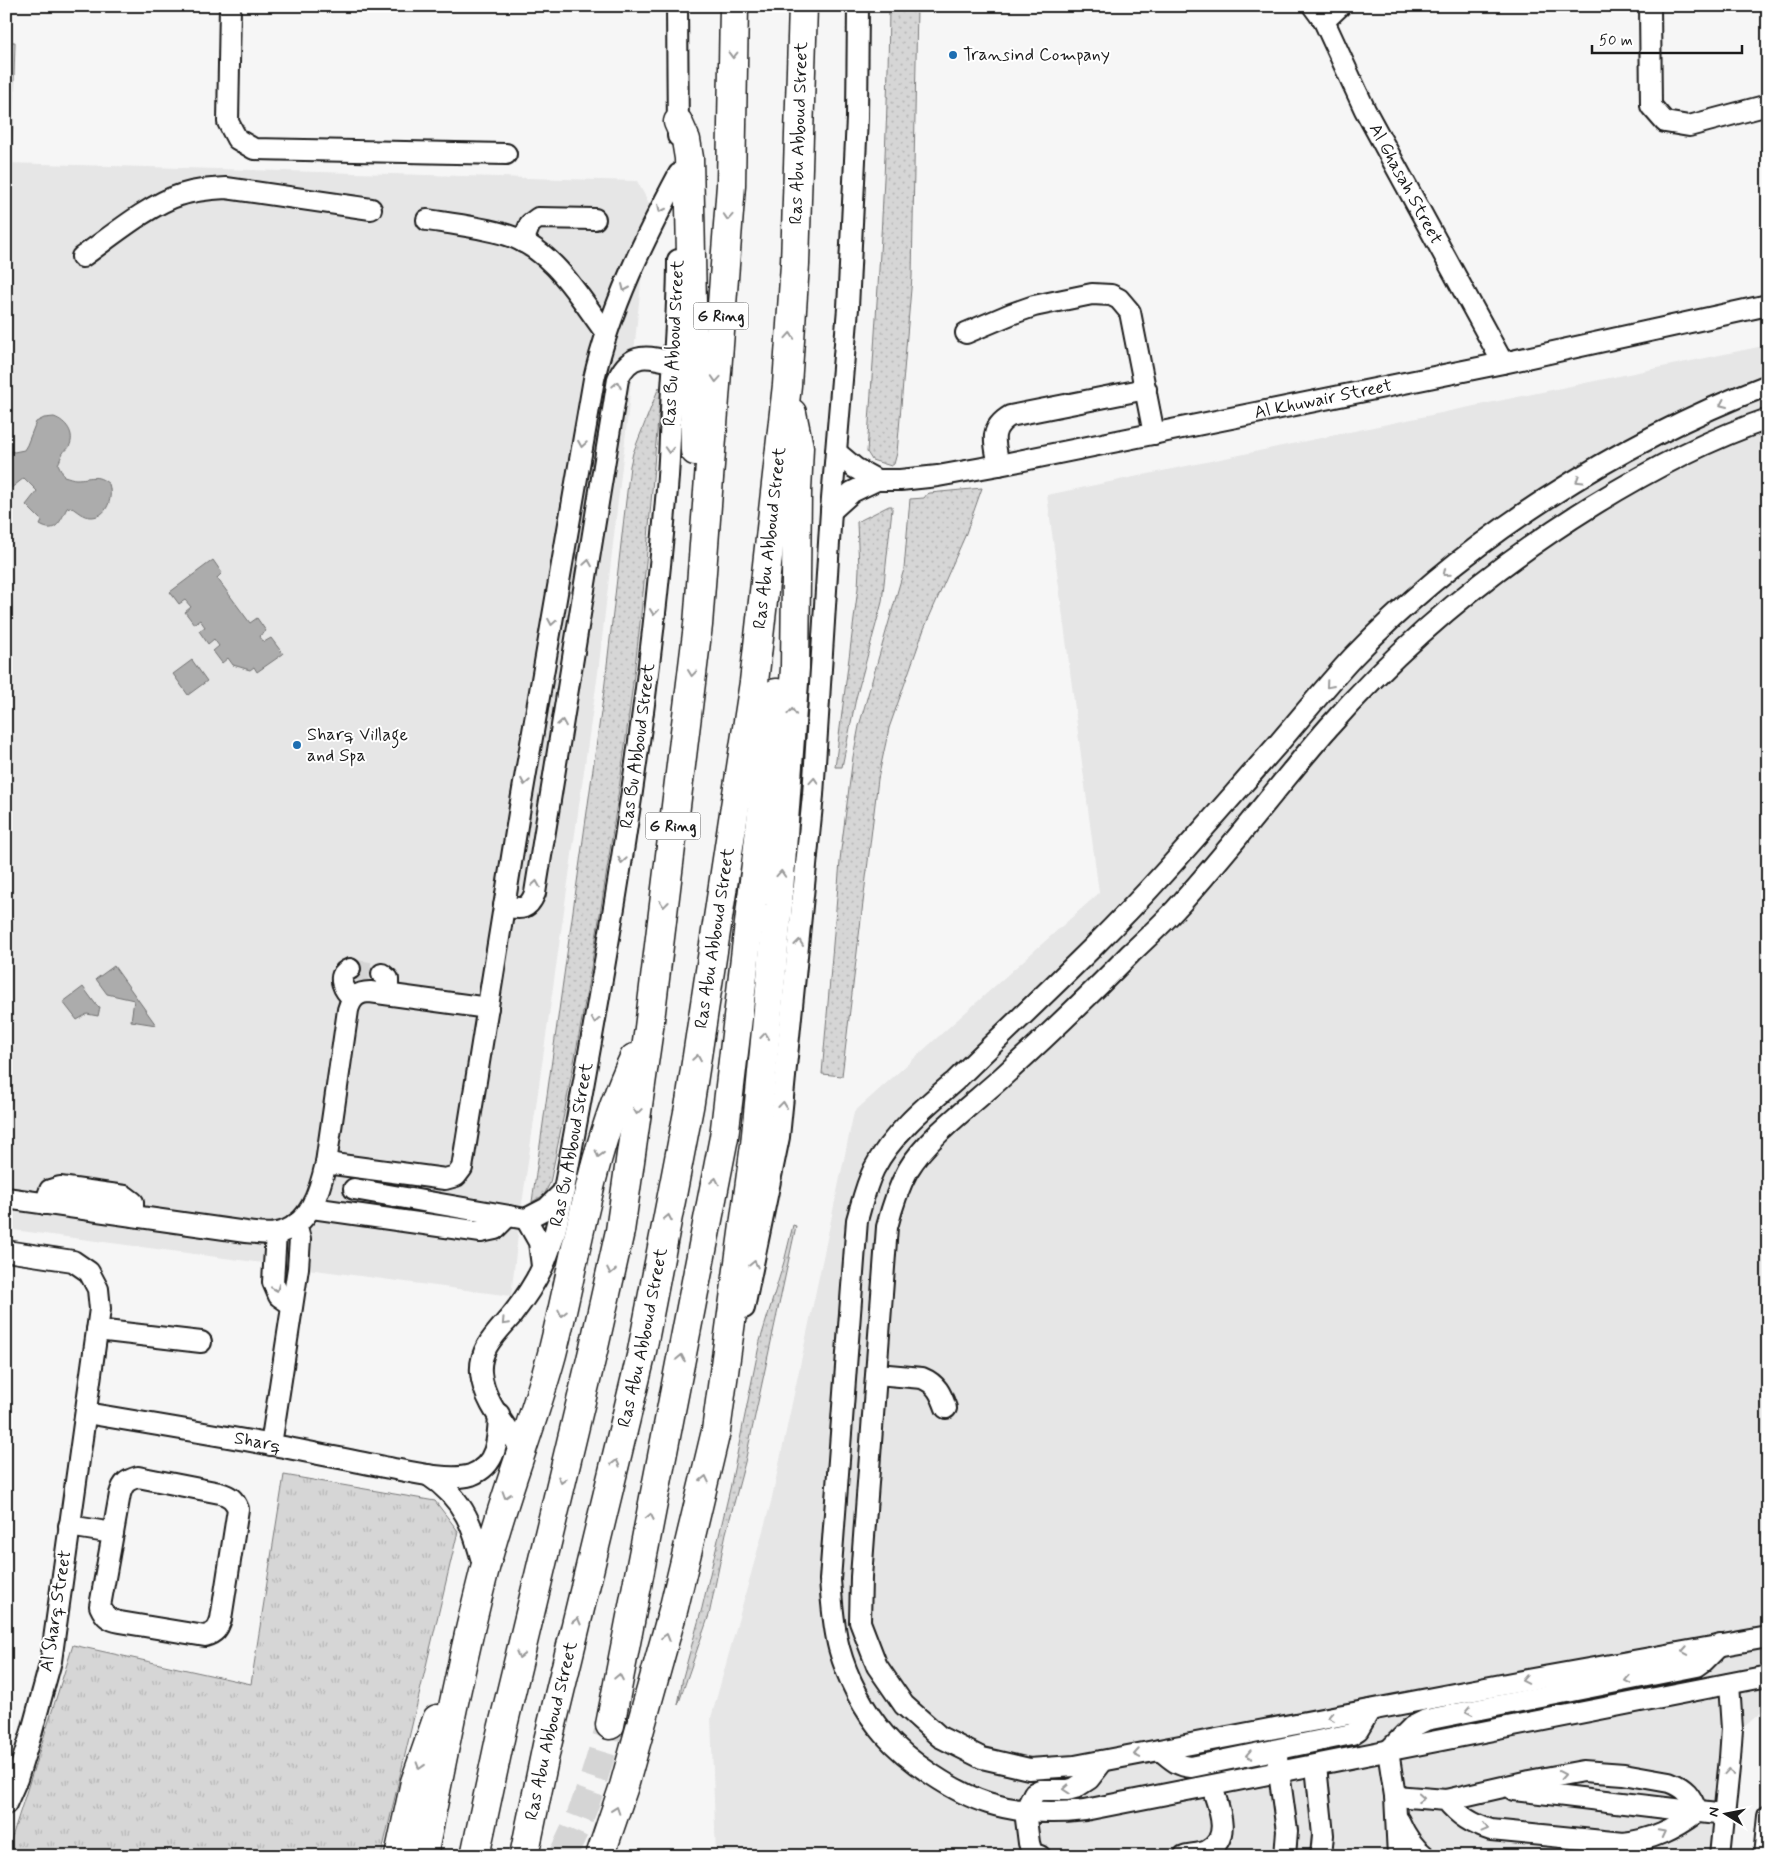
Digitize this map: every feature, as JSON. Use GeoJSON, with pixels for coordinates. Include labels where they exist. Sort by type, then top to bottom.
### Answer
{"type":"FeatureCollection","features":[{"type":"Feature","properties":{"kind":"highway","name":"G Ring"},"geometry":{"type":"LineString","coordinates":[[649,1028],[698,625],[731,185],[734,6]]}},
{"type":"Feature","properties":{"kind":"highway","name":"Ras Abu Abboud Street"},"geometry":{"type":"LineString","coordinates":[[524,1856],[547,1745],[641,1356],[690,1102],[754,682],[787,385],[795,264],[803,6]]}},
{"type":"Feature","properties":{"kind":"highway"},"geometry":{"type":"LineString","coordinates":[[678,122],[686,140],[689,158],[698,625]]}},
{"type":"Feature","properties":{"kind":"highway"},"geometry":{"type":"LineString","coordinates":[[600,1856],[624,1786],[674,1607],[716,1431],[755,1145],[778,905],[795,668],[799,447],[787,385]]}},
{"type":"Feature","properties":{"kind":"highway"},"geometry":{"type":"LineString","coordinates":[[610,1725],[724,1137],[774,711],[797,492]]}},
{"type":"Feature","properties":{"kind":"highway"},"geometry":{"type":"LineString","coordinates":[[423,1856],[460,1673],[484,1572],[553,1347],[597,1162],[611,1116],[628,1071],[649,1028]]}},
{"type":"Feature","properties":{"kind":"highway"},"geometry":{"type":"LineString","coordinates":[[475,1856],[501,1734],[620,1231],[649,1028]]}},
{"type":"Feature","properties":{"kind":"highway"},"geometry":{"type":"LineString","coordinates":[[399,1856],[415,1782],[424,1754],[434,1726],[460,1673]]}},
{"type":"Feature","properties":{"kind":"street"},"geometry":{"type":"LineString","coordinates":[[230,6],[228,122],[238,139],[254,149],[506,154]]}},
{"type":"Feature","properties":{"kind":"street"},"geometry":{"type":"LineString","coordinates":[[664,6],[667,78],[678,122]]}},
{"type":"Feature","properties":{"kind":"street","name":"Ras Bu Abboud Street"},"geometry":{"type":"LineString","coordinates":[[522,1449],[484,1389],[481,1374],[482,1362],[486,1347],[492,1337],[512,1315],[530,1290],[542,1268],[558,1217],[607,957],[630,813],[667,499],[678,282],[677,6]]}},
{"type":"Feature","properties":{"kind":"street"},"geometry":{"type":"LineString","coordinates":[[716,1431],[753,1270],[779,1138],[813,795],[831,511],[848,308],[857,118],[858,6]]}},
{"type":"Feature","properties":{"kind":"street","name":"Al Ghasah Street"},"geometry":{"type":"LineString","coordinates":[[1340,6],[1318,14],[1365,110],[1503,363]]}},
{"type":"Feature","properties":{"kind":"street"},"geometry":{"type":"LineString","coordinates":[[1650,6],[1652,106],[1665,122],[1689,126],[1768,105]]}},
{"type":"Feature","properties":{"kind":"street"},"geometry":{"type":"LineString","coordinates":[[326,1163],[445,1179],[456,1176],[462,1168],[589,401],[606,333],[644,244],[679,174]]}},
{"type":"Feature","properties":{"kind":"street"},"geometry":{"type":"LineString","coordinates":[[82,257],[157,206],[178,195],[202,189],[226,188],[371,209]]}},
{"type":"Feature","properties":{"kind":"street"},"geometry":{"type":"LineString","coordinates":[[523,242],[530,224],[538,218],[595,219]]}},
{"type":"Feature","properties":{"kind":"street"},"geometry":{"type":"LineString","coordinates":[[427,220],[508,235],[523,242],[547,258],[562,274],[606,333]]}},
{"type":"Feature","properties":{"kind":"street"},"geometry":{"type":"LineString","coordinates":[[966,333],[1034,306],[1102,293],[1119,299],[1130,312],[1154,434]]}},
{"type":"Feature","properties":{"kind":"street","name":"Al Khuwair Street"},"geometry":{"type":"LineString","coordinates":[[831,511],[852,492],[877,480],[929,477],[999,465],[1503,363],[1768,305]]}},
{"type":"Feature","properties":{"kind":"street"},"geometry":{"type":"LineString","coordinates":[[504,906],[522,909],[528,906],[535,893],[618,379],[623,368],[633,360],[643,357],[653,357],[674,363]]}},
{"type":"Feature","properties":{"kind":"street"},"geometry":{"type":"LineString","coordinates":[[1768,386],[1681,422],[1597,468],[1505,528],[1426,589],[1352,658],[1240,788],[1121,919],[955,1081],[931,1102],[889,1146],[874,1168],[857,1220],[830,1580],[832,1615],[839,1649],[866,1709],[885,1735],[912,1760],[940,1780],[965,1794],[988,1803],[1025,1811],[1065,1813],[1212,1787],[1279,1772],[1768,1676]]}},
{"type":"Feature","properties":{"kind":"street"},"geometry":{"type":"LineString","coordinates":[[999,465],[994,436],[1002,420],[1010,416],[1146,388]]}},
{"type":"Feature","properties":{"kind":"street"},"geometry":{"type":"LineString","coordinates":[[1768,419],[1702,445],[1655,468],[1601,500],[1552,530],[1490,574],[1423,630],[1328,727],[1174,911],[1057,1028],[928,1144],[905,1176],[895,1197],[887,1226],[861,1577],[860,1622],[877,1666],[904,1705],[940,1737],[982,1758],[1029,1769],[1075,1766],[1103,1761],[1768,1637]]}},
{"type":"Feature","properties":{"kind":"street"},"geometry":{"type":"LineString","coordinates":[[836,452],[855,468],[877,480]]}},
{"type":"Feature","properties":{"kind":"street"},"geometry":{"type":"LineString","coordinates":[[556,598],[582,602]]}},
{"type":"Feature","properties":{"kind":"street"},"geometry":{"type":"LineString","coordinates":[[350,969],[346,970],[342,982],[344,989],[353,998]]}},
{"type":"Feature","properties":{"kind":"street"},"geometry":{"type":"LineString","coordinates":[[382,974],[388,979],[388,994]]}},
{"type":"Feature","properties":{"kind":"street"},"geometry":{"type":"LineString","coordinates":[[6,1198],[246,1232],[276,1233],[286,1231],[312,1208],[318,1194],[326,1163],[348,1010],[353,998],[364,992],[488,1008]]}},
{"type":"Feature","properties":{"kind":"street"},"geometry":{"type":"LineString","coordinates":[[354,1189],[517,1218],[539,1242],[542,1268]]}},
{"type":"Feature","properties":{"kind":"street"},"geometry":{"type":"LineString","coordinates":[[312,1208],[480,1232],[495,1229],[517,1218],[547,1208],[564,1191]]}},
{"type":"Feature","properties":{"kind":"street"},"geometry":{"type":"LineString","coordinates":[[271,1445],[300,1247],[296,1224]]}},
{"type":"Feature","properties":{"kind":"street"},"geometry":{"type":"LineString","coordinates":[[276,1233],[273,1282],[279,1296],[292,1305]]}},
{"type":"Feature","properties":{"kind":"street","name":"Al Sharq Street"},"geometry":{"type":"LineString","coordinates":[[6,1251],[73,1261],[89,1272],[98,1289],[100,1309],[51,1661],[17,1779],[6,1804]]}},
{"type":"Feature","properties":{"kind":"street"},"geometry":{"type":"LineString","coordinates":[[98,1330],[201,1342]]}},
{"type":"Feature","properties":{"kind":"street"},"geometry":{"type":"LineString","coordinates":[[876,1374],[928,1381],[940,1392],[946,1408]]}},
{"type":"Feature","properties":{"kind":"street","name":"Sharq"},"geometry":{"type":"LineString","coordinates":[[86,1413],[271,1445],[428,1475],[470,1475],[483,1468],[493,1456],[498,1442],[499,1414]]}},
{"type":"Feature","properties":{"kind":"street","name":"Sharq"},"geometry":{"type":"LineString","coordinates":[[428,1475],[453,1496],[467,1516],[477,1538],[484,1572]]}},
{"type":"Feature","properties":{"kind":"street"},"geometry":{"type":"LineString","coordinates":[[138,1477],[220,1493],[228,1495],[235,1501],[238,1509],[219,1628],[213,1634],[205,1636],[130,1624],[111,1620],[104,1615],[100,1606],[113,1532],[122,1485],[129,1479],[138,1477]]}},
{"type":"Feature","properties":{"kind":"street"},"geometry":{"type":"LineString","coordinates":[[69,1526],[113,1532]]}},
{"type":"Feature","properties":{"kind":"street"},"geometry":{"type":"LineString","coordinates":[[1388,1751],[1412,1727],[1426,1720],[1697,1666],[1720,1645]]}},
{"type":"Feature","properties":{"kind":"street"},"geometry":{"type":"LineString","coordinates":[[1720,1856],[1732,1729],[1729,1684]]}},
{"type":"Feature","properties":{"kind":"street"},"geometry":{"type":"LineString","coordinates":[[1160,1750],[1177,1764],[1183,1766],[1276,1750],[1352,1734],[1358,1730],[1370,1710]]}},
{"type":"Feature","properties":{"kind":"street"},"geometry":{"type":"LineString","coordinates":[[1276,1750],[1287,1832],[1286,1856]]}},
{"type":"Feature","properties":{"kind":"street"},"geometry":{"type":"LineString","coordinates":[[1388,1751],[1397,1816],[1398,1856]]}},
{"type":"Feature","properties":{"kind":"street"},"geometry":{"type":"LineString","coordinates":[[1035,1855],[1029,1843],[1025,1811],[1037,1791],[1075,1788],[1089,1779],[1103,1761]]}},
{"type":"Feature","properties":{"kind":"street"},"geometry":{"type":"LineString","coordinates":[[1316,1766],[1323,1835],[1320,1856]]}},
{"type":"Feature","properties":{"kind":"street"},"geometry":{"type":"LineString","coordinates":[[1395,1796],[1446,1800],[1583,1771],[1624,1774],[1678,1785],[1686,1790],[1692,1798],[1697,1812]]}},
{"type":"Feature","properties":{"kind":"street"},"geometry":{"type":"LineString","coordinates":[[1184,1856],[1206,1851],[1216,1845],[1221,1835],[1221,1813],[1212,1787]]}},
{"type":"Feature","properties":{"kind":"street"},"geometry":{"type":"LineString","coordinates":[[1500,1788],[1725,1815]]}},
{"type":"Feature","properties":{"kind":"street"},"geometry":{"type":"LineString","coordinates":[[1446,1800],[1466,1820],[1491,1830],[1623,1844],[1641,1842],[1658,1836],[1697,1812]]}},
{"type":"Feature","properties":{"kind":"street"},"geometry":{"type":"LineString","coordinates":[[1397,1816],[1410,1842],[1425,1856]]}},
{"type":"Feature","properties":{"kind":"street"},"geometry":{"type":"LineString","coordinates":[[1764,1856],[1768,1816]]}},
{"type":"Feature","properties":{"kind":"shaded area","name":"Sharq Village and Spa"},"geometry":{"type":"Polygon","coordinates":[[[6,163],[637,181],[649,203],[626,432],[598,673],[520,1218],[511,1296],[6,1229],[6,163]]]}},
{"type":"Feature","properties":{"kind":"shaded area"},"geometry":{"type":"Polygon","coordinates":[[[1768,345],[1768,1706],[1744,1727],[1732,1856],[716,1856],[711,1718],[771,1502],[854,1112],[1099,893],[1047,495],[1768,345]]]}},
{"type":"Feature","properties":{"kind":"shaded area"},"geometry":{"type":"Polygon","coordinates":[[[54,417],[66,425],[71,437],[69,447],[63,453],[58,464],[64,476],[76,479],[93,477],[100,479],[109,484],[110,497],[103,513],[98,516],[85,516],[70,507],[67,508],[58,524],[51,528],[46,528],[40,525],[42,521],[26,505],[37,491],[24,478],[6,492],[6,449],[14,452],[24,450],[36,422],[44,418],[54,417]]]}},
{"type":"Feature","properties":{"kind":"shaded area"},"geometry":{"type":"Polygon","coordinates":[[[213,560],[222,573],[217,578],[250,623],[257,618],[266,631],[259,636],[264,642],[271,638],[283,654],[257,672],[254,667],[250,670],[233,665],[228,658],[222,663],[213,651],[219,646],[214,639],[208,644],[199,631],[205,627],[200,620],[194,624],[185,612],[191,607],[185,600],[179,604],[170,592],[213,560]]]}},
{"type":"Feature","properties":{"kind":"shaded area"},"geometry":{"type":"Polygon","coordinates":[[[192,660],[207,681],[188,695],[173,674],[192,660]]]}},
{"type":"Feature","properties":{"kind":"shaded area"},"geometry":{"type":"Polygon","coordinates":[[[114,966],[156,1025],[131,1021],[134,1000],[107,994],[96,979],[114,966]]]}},
{"type":"Feature","properties":{"kind":"shaded area"},"geometry":{"type":"Polygon","coordinates":[[[83,987],[97,1006],[100,1007],[98,1016],[87,1014],[77,1020],[63,1002],[83,987]]]}},
{"type":"Feature","properties":{"kind":"green space"},"geometry":{"type":"Polygon","coordinates":[[[889,6],[917,6],[912,277],[897,453],[894,464],[891,466],[872,460],[867,452],[884,174],[889,6]]]}},
{"type":"Feature","properties":{"kind":"green space"},"geometry":{"type":"Polygon","coordinates":[[[6,42],[15,42],[12,150],[6,150],[6,42]]]}},
{"type":"Feature","properties":{"kind":"green space"},"geometry":{"type":"Polygon","coordinates":[[[659,387],[661,390],[633,686],[602,900],[578,1042],[550,1183],[544,1195],[532,1202],[604,691],[630,466],[633,453],[659,387]]]}},
{"type":"Feature","properties":{"kind":"green space"},"geometry":{"type":"Polygon","coordinates":[[[982,488],[965,536],[924,629],[889,728],[878,779],[842,1076],[822,1074],[841,850],[853,757],[859,726],[904,569],[910,499],[924,498],[930,493],[982,488]]]}},
{"type":"Feature","properties":{"kind":"green space"},"geometry":{"type":"Polygon","coordinates":[[[892,506],[892,509],[882,602],[856,698],[842,767],[835,767],[858,588],[857,522],[892,506]]]}},
{"type":"Feature","properties":{"kind":"green space"},"geometry":{"type":"Polygon","coordinates":[[[793,1225],[796,1226],[745,1462],[726,1533],[709,1615],[678,1705],[683,1677],[702,1608],[730,1489],[760,1341],[793,1225]]]}},
{"type":"Feature","properties":{"kind":"green space"},"geometry":{"type":"Polygon","coordinates":[[[284,1475],[435,1501],[458,1531],[381,1856],[6,1856],[73,1645],[251,1684],[284,1475]]]}},
{"type":"Feature","properties":{"kind":"tunnel"},"geometry":{"type":"LineString","coordinates":[[350,969],[382,974]]}},
{"type":"Feature","properties":{"kind":"tunnel"},"geometry":{"type":"LineString","coordinates":[[562,1856],[583,1808],[610,1725]]}},
{"type":"Feature","properties":{"kind":"place","name":"Transind Company"},"geometry":{"type":"Point","coordinates":[953,55]}},
{"type":"Feature","properties":{"kind":"place","name":"Sharq Village and Spa"},"geometry":{"type":"Point","coordinates":[297,745]}}]}
